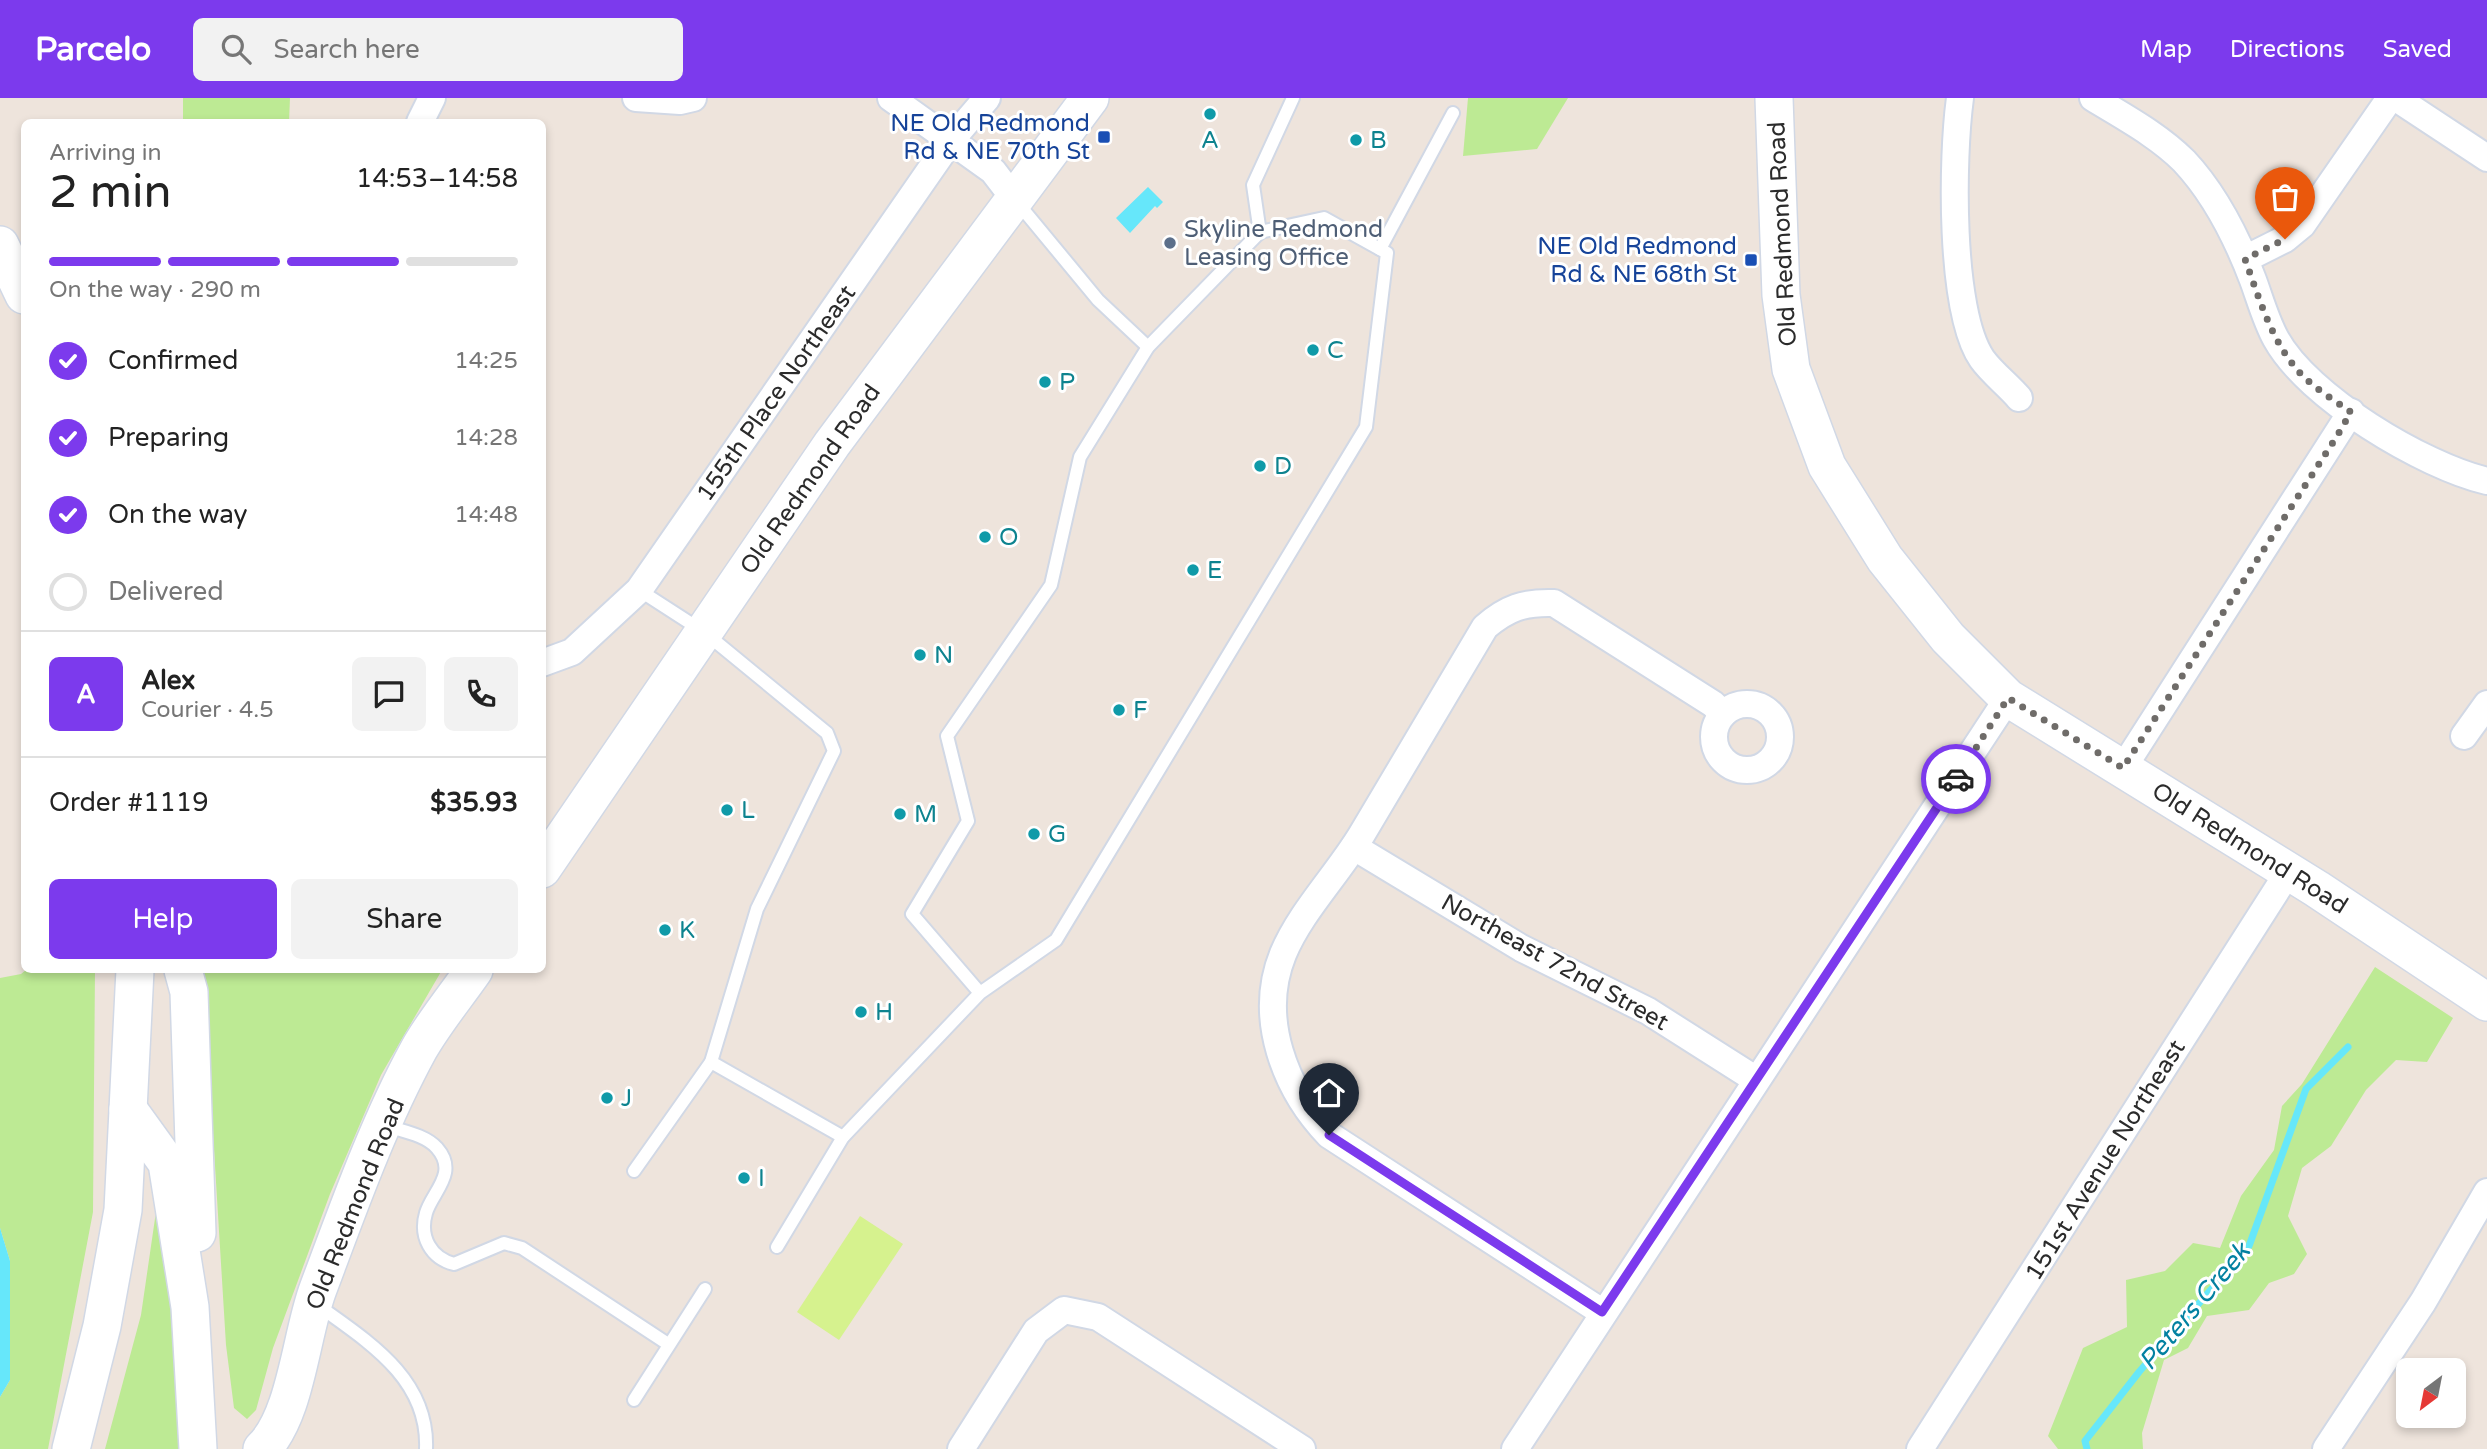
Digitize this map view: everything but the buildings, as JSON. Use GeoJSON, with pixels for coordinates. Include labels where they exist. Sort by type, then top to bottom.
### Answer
{"type":"FeatureCollection","features":[{"type":"Feature","properties":{"kind":"main road","name":"Old Redmond Road"},"geometry":{"type":"LineString","coordinates":[[546,863],[832,444],[1013,197],[1090,98]]}},
{"type":"Feature","properties":{"kind":"main road","name":"Old Redmond Road"},"geometry":{"type":"LineString","coordinates":[[1774,98],[1783,327],[1791,369],[1828,466],[1885,559],[1948,638],[2008,698],[2289,872],[2487,1002]]}},
{"type":"Feature","properties":{"kind":"main road"},"geometry":{"type":"LineString","coordinates":[[0,245],[21,289]]}},
{"type":"Feature","properties":{"kind":"main road"},"geometry":{"type":"LineString","coordinates":[[71,1449],[102,1326],[121,1221],[135,973]]}},
{"type":"Feature","properties":{"kind":"main road"},"geometry":{"type":"LineString","coordinates":[[184,973],[189,992],[198,1230],[190,1307]]}},
{"type":"Feature","properties":{"kind":"main road","name":"Old Redmond Road"},"geometry":{"type":"LineString","coordinates":[[262,1449],[269,1443],[289,1401],[313,1302],[384,1125],[420,1048],[472,973]]}},
{"type":"Feature","properties":{"kind":"main road"},"geometry":{"type":"LineString","coordinates":[[128,1109],[167,1163],[190,1307],[198,1449]]}},
{"type":"Feature","properties":{"kind":"street"},"geometry":{"type":"LineString","coordinates":[[422,119],[432,98]]}},
{"type":"Feature","properties":{"kind":"street"},"geometry":{"type":"LineString","coordinates":[[636,98],[681,101],[693,98]]}},
{"type":"Feature","properties":{"kind":"street"},"geometry":{"type":"LineString","coordinates":[[891,98],[993,171],[1013,197]]}},
{"type":"Feature","properties":{"kind":"street","name":"155th Place Northeast"},"geometry":{"type":"LineString","coordinates":[[546,662],[572,652],[639,590],[951,140],[987,98]]}},
{"type":"Feature","properties":{"kind":"street"},"geometry":{"type":"LineString","coordinates":[[1960,98],[1956,173],[1958,254],[1966,316],[1982,358],[2020,398]]}},
{"type":"Feature","properties":{"kind":"street"},"geometry":{"type":"LineString","coordinates":[[2092,98],[2148,132],[2184,161],[2218,206],[2245,259],[2274,337],[2288,359],[2319,389],[2351,412],[2433,463],[2487,481]]}},
{"type":"Feature","properties":{"kind":"street"},"geometry":{"type":"LineString","coordinates":[[2245,259],[2285,239],[2302,225],[2390,98]]}},
{"type":"Feature","properties":{"kind":"street"},"geometry":{"type":"LineString","coordinates":[[2396,98],[2487,158]]}},
{"type":"Feature","properties":{"kind":"street"},"geometry":{"type":"LineString","coordinates":[[2123,768],[2351,412]]}},
{"type":"Feature","properties":{"kind":"street"},"geometry":{"type":"LineString","coordinates":[[1602,1312],[1329,1135],[1307,1112],[1292,1085],[1278,1049],[1274,1013],[1282,956],[1294,933],[1354,847],[1485,627],[1506,610],[1532,602],[1554,603],[1713,704],[1723,714]]}},
{"type":"Feature","properties":{"kind":"street"},"geometry":{"type":"LineString","coordinates":[[1515,1449],[1602,1312],[2008,698]]}},
{"type":"Feature","properties":{"kind":"street"},"geometry":{"type":"LineString","coordinates":[[2464,736],[2487,704]]}},
{"type":"Feature","properties":{"kind":"street","name":"Northeast 72nd Street"},"geometry":{"type":"LineString","coordinates":[[1354,847],[1521,948],[1648,1011],[1755,1079]]}},
{"type":"Feature","properties":{"kind":"street","name":"151st Avenue Northeast"},"geometry":{"type":"LineString","coordinates":[[1920,1449],[2289,872]]}},
{"type":"Feature","properties":{"kind":"street"},"geometry":{"type":"LineString","coordinates":[[2326,1449],[2423,1302],[2487,1192]]}},
{"type":"Feature","properties":{"kind":"street"},"geometry":{"type":"LineString","coordinates":[[961,1449],[1036,1331],[1064,1310],[1098,1317],[1302,1449]]}},
{"type":"Feature","properties":{"kind":"lane"},"geometry":{"type":"LineString","coordinates":[[1260,233],[1253,185],[1293,98]]}},
{"type":"Feature","properties":{"kind":"lane"},"geometry":{"type":"LineString","coordinates":[[1380,249],[1453,114]]}},
{"type":"Feature","properties":{"kind":"lane"},"geometry":{"type":"LineString","coordinates":[[1013,197],[1098,300],[1148,347]]}},
{"type":"Feature","properties":{"kind":"lane"},"geometry":{"type":"LineString","coordinates":[[777,1247],[843,1137],[980,993],[1056,940],[1366,426],[1387,253],[1324,218],[1260,233],[1148,347],[1080,457],[1051,585],[947,736],[968,821],[912,914],[980,993]]}},
{"type":"Feature","properties":{"kind":"lane"},"geometry":{"type":"LineString","coordinates":[[634,1171],[711,1062],[757,909],[834,751],[827,733],[704,632],[639,590]]}},
{"type":"Feature","properties":{"kind":"lane"},"geometry":{"type":"LineString","coordinates":[[711,1062],[843,1137]]}},
{"type":"Feature","properties":{"kind":"lane"},"geometry":{"type":"LineString","coordinates":[[384,1125],[422,1138],[437,1147],[442,1157],[444,1169],[441,1188],[426,1212],[424,1230],[426,1244],[436,1255],[454,1264],[504,1243],[522,1248],[668,1344]]}},
{"type":"Feature","properties":{"kind":"lane"},"geometry":{"type":"LineString","coordinates":[[634,1400],[705,1289]]}},
{"type":"Feature","properties":{"kind":"lane"},"geometry":{"type":"LineString","coordinates":[[313,1302],[383,1353],[406,1378],[427,1429],[426,1449]]}},
{"type":"Feature","properties":{"kind":"green space"},"geometry":{"type":"Polygon","coordinates":[[[183,98],[290,98],[289,119],[183,119],[183,98]]]}},
{"type":"Feature","properties":{"kind":"green space"},"geometry":{"type":"Polygon","coordinates":[[[1468,98],[1568,98],[1537,149],[1463,156],[1468,98]]]}},
{"type":"Feature","properties":{"kind":"green space"},"geometry":{"type":"Polygon","coordinates":[[[2375,967],[2453,1018],[2427,1062],[2396,1060],[2366,1090],[2331,1146],[2302,1168],[2288,1216],[2307,1254],[2294,1274],[2269,1283],[2249,1310],[2207,1316],[2188,1348],[2164,1360],[2142,1433],[2143,1449],[2058,1449],[2048,1436],[2083,1348],[2127,1327],[2126,1280],[2165,1271],[2193,1243],[2220,1248],[2241,1196],[2274,1150],[2282,1106],[2302,1084],[2375,967]]]}},
{"type":"Feature","properties":{"kind":"green space"},"geometry":{"type":"Polygon","coordinates":[[[95,973],[93,1212],[48,1449],[0,1449],[0,1397],[10,1380],[10,1261],[0,1228],[0,978],[21,974],[95,973]]]}},
{"type":"Feature","properties":{"kind":"green space"},"geometry":{"type":"Polygon","coordinates":[[[203,973],[440,973],[381,1075],[330,1194],[273,1348],[256,1410],[247,1419],[234,1408],[226,1345],[203,973]]]}},
{"type":"Feature","properties":{"kind":"green space"},"geometry":{"type":"Polygon","coordinates":[[[160,1184],[172,1287],[179,1449],[105,1449],[141,1315],[160,1184]]]}},
{"type":"Feature","properties":{"kind":"green space"},"geometry":{"type":"Polygon","coordinates":[[[860,1216],[903,1244],[839,1340],[797,1312],[860,1216]]]}},
{"type":"Feature","properties":{"kind":"water"},"geometry":{"type":"Polygon","coordinates":[[[1148,187],[1163,202],[1157,208],[1155,206],[1130,233],[1116,218],[1148,187]]]}},
{"type":"Feature","properties":{"kind":"water"},"geometry":{"type":"Polygon","coordinates":[[[0,1228],[10,1261],[10,1380],[0,1397],[0,1228]]]}},
{"type":"Feature","properties":{"kind":"waterway","name":"Peters Creek"},"geometry":{"type":"LineString","coordinates":[[2087,1449],[2085,1441],[2139,1372],[2249,1246],[2306,1089],[2348,1047]]}},
{"type":"Feature","properties":{"kind":"way so far"},"geometry":{"type":"LineString","coordinates":[[1956,779],[2008,698],[2123,768],[2337,436],[2351,412],[2301,374],[2288,359],[2274,337],[2245,259],[2285,239]]}},
{"type":"Feature","properties":{"kind":"place","name":"A"},"geometry":{"type":"Point","coordinates":[1210,114]}},
{"type":"Feature","properties":{"kind":"place","name":"NE Old Redmond Rd & NE 70th St"},"geometry":{"type":"Point","coordinates":[1104,137]}},
{"type":"Feature","properties":{"kind":"place","name":"B"},"geometry":{"type":"Point","coordinates":[1356,140]}},
{"type":"Feature","properties":{"kind":"place","name":"Skyline Redmond Leasing Office"},"geometry":{"type":"Point","coordinates":[1170,243]}},
{"type":"Feature","properties":{"kind":"place","name":"NE Old Redmond Rd & NE 68th St"},"geometry":{"type":"Point","coordinates":[1751,260]}},
{"type":"Feature","properties":{"kind":"place","name":"C"},"geometry":{"type":"Point","coordinates":[1313,350]}},
{"type":"Feature","properties":{"kind":"place","name":"P"},"geometry":{"type":"Point","coordinates":[1045,382]}},
{"type":"Feature","properties":{"kind":"place","name":"D"},"geometry":{"type":"Point","coordinates":[1260,466]}},
{"type":"Feature","properties":{"kind":"place","name":"O"},"geometry":{"type":"Point","coordinates":[985,537]}},
{"type":"Feature","properties":{"kind":"place","name":"E"},"geometry":{"type":"Point","coordinates":[1193,570]}},
{"type":"Feature","properties":{"kind":"place","name":"N"},"geometry":{"type":"Point","coordinates":[920,655]}},
{"type":"Feature","properties":{"kind":"place","name":"F"},"geometry":{"type":"Point","coordinates":[1119,710]}},
{"type":"Feature","properties":{"kind":"place","name":"L"},"geometry":{"type":"Point","coordinates":[727,810]}},
{"type":"Feature","properties":{"kind":"place","name":"M"},"geometry":{"type":"Point","coordinates":[900,814]}},
{"type":"Feature","properties":{"kind":"place","name":"G"},"geometry":{"type":"Point","coordinates":[1034,834]}},
{"type":"Feature","properties":{"kind":"place","name":"K"},"geometry":{"type":"Point","coordinates":[665,930]}},
{"type":"Feature","properties":{"kind":"place","name":"H"},"geometry":{"type":"Point","coordinates":[861,1012]}},
{"type":"Feature","properties":{"kind":"place","name":"J"},"geometry":{"type":"Point","coordinates":[607,1098]}},
{"type":"Feature","properties":{"kind":"place","name":"I"},"geometry":{"type":"Point","coordinates":[744,1178]}},
{"type":"Feature","properties":{"kind":"route"},"geometry":{"type":"LineString","coordinates":[[1329,1135],[1602,1312],[1956,779]]}}]}
